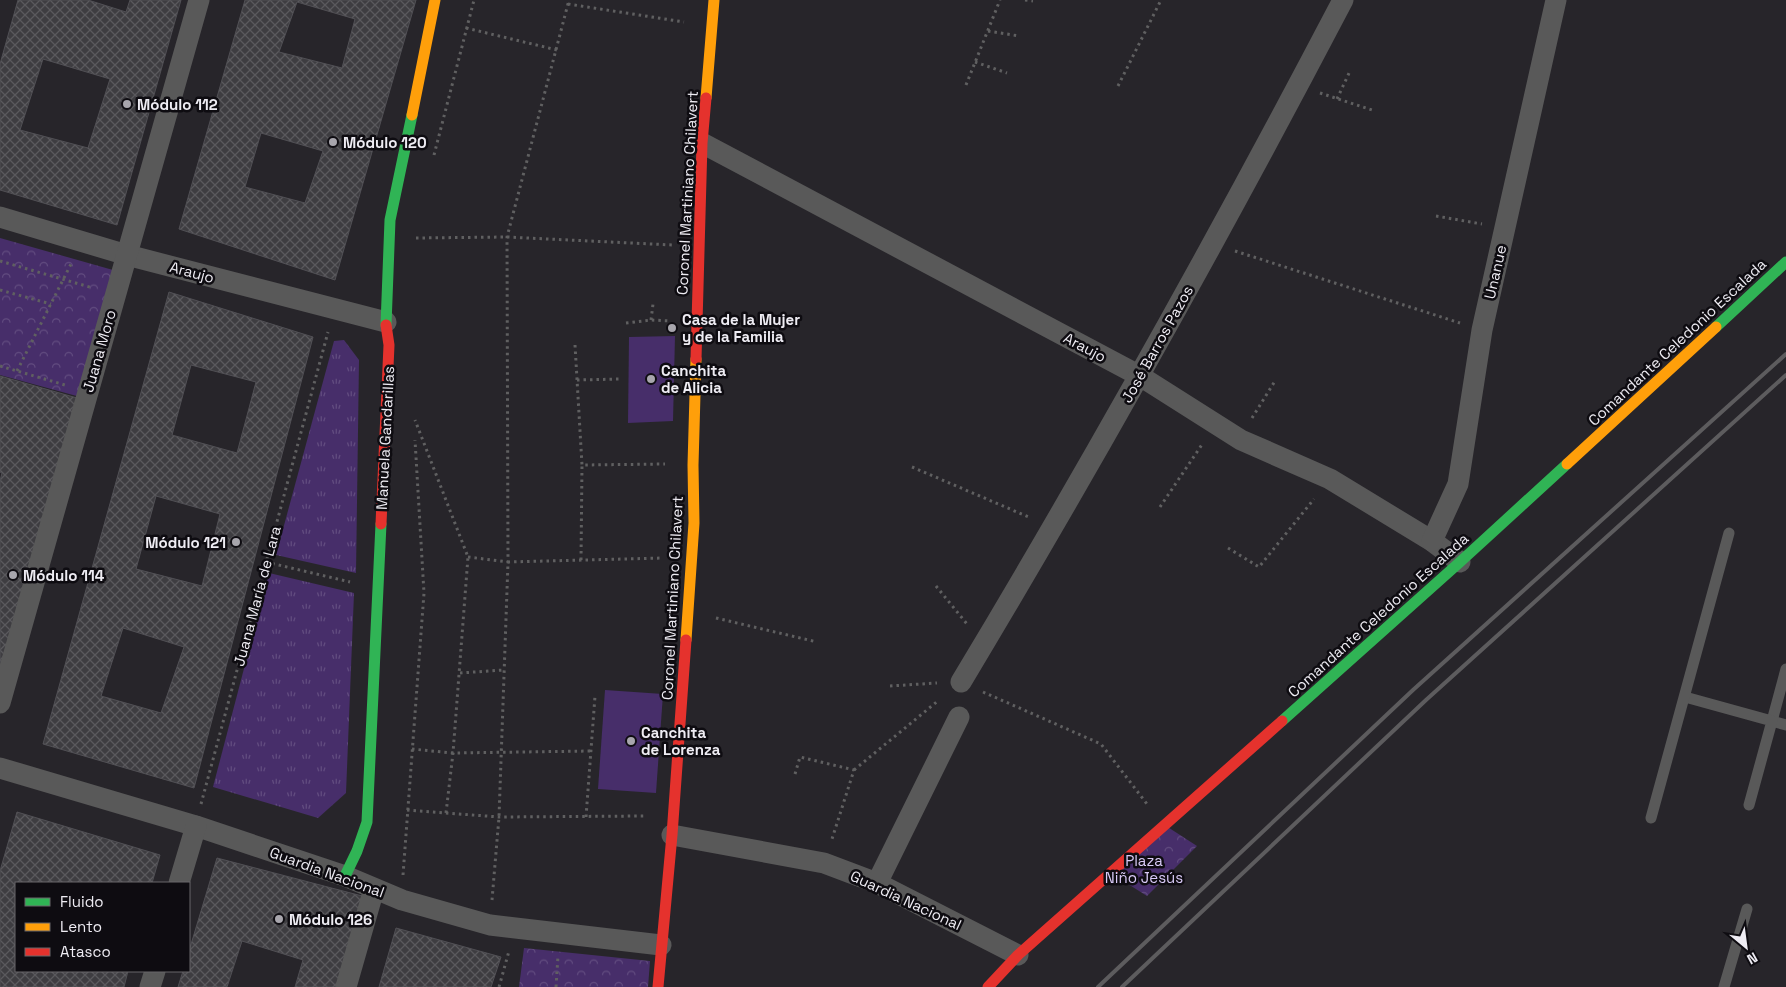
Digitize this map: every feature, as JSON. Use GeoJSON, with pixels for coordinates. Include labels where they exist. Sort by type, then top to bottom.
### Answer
{"type":"FeatureCollection","features":[{"type":"Feature","properties":{"kind":"street","name":"Juana Moro"},"geometry":{"type":"LineString","coordinates":[[0,703],[199,0]]}},
{"type":"Feature","properties":{"kind":"street","name":"Manuela Gandarillas"},"geometry":{"type":"LineString","coordinates":[[344,876],[358,851],[366,822],[389,345],[386,322],[390,220],[435,0]]}},
{"type":"Feature","properties":{"kind":"street","name":"Coronel Martiniano Chilavert"},"geometry":{"type":"LineString","coordinates":[[658,987],[694,523],[693,465],[698,246],[702,144],[714,0]]}},
{"type":"Feature","properties":{"kind":"street","name":"José Barros Pazos"},"geometry":{"type":"LineString","coordinates":[[961,682],[1053,528],[1140,376],[1343,0]]}},
{"type":"Feature","properties":{"kind":"street","name":"Unanue"},"geometry":{"type":"LineString","coordinates":[[1432,541],[1458,484],[1482,330],[1556,0]]}},
{"type":"Feature","properties":{"kind":"street","name":"Araujo"},"geometry":{"type":"LineString","coordinates":[[702,144],[1140,376],[1239,438],[1330,479],[1432,541],[1460,562]]}},
{"type":"Feature","properties":{"kind":"street","name":"Araujo"},"geometry":{"type":"LineString","coordinates":[[0,217],[127,255],[386,322]]}},
{"type":"Feature","properties":{"kind":"street","name":"Comandante Celedonio Escalada"},"geometry":{"type":"LineString","coordinates":[[988,987],[1018,956],[1460,562],[1786,262]]}},
{"type":"Feature","properties":{"kind":"street"},"geometry":{"type":"LineString","coordinates":[[878,883],[959,716]]}},
{"type":"Feature","properties":{"kind":"street","name":"Guardia Nacional"},"geometry":{"type":"LineString","coordinates":[[0,768],[196,826],[344,876],[402,900],[490,925],[661,945]]}},
{"type":"Feature","properties":{"kind":"street","name":"Guardia Nacional"},"geometry":{"type":"LineString","coordinates":[[672,825],[824,863],[878,883],[1018,956]]}},
{"type":"Feature","properties":{"kind":"street"},"geometry":{"type":"LineString","coordinates":[[179,882],[196,826]]}},
{"type":"Feature","properties":{"kind":"street"},"geometry":{"type":"LineString","coordinates":[[346,987],[374,889]]}},
{"type":"Feature","properties":{"kind":"street"},"geometry":{"type":"LineString","coordinates":[[150,987],[155,972]]}},
{"type":"Feature","properties":{"kind":"lane"},"geometry":{"type":"LineString","coordinates":[[1651,818],[1729,533]]}},
{"type":"Feature","properties":{"kind":"lane"},"geometry":{"type":"LineString","coordinates":[[1749,805],[1786,669]]}},
{"type":"Feature","properties":{"kind":"lane"},"geometry":{"type":"LineString","coordinates":[[1685,697],[1786,724]]}},
{"type":"Feature","properties":{"kind":"lane"},"geometry":{"type":"LineString","coordinates":[[1724,987],[1747,909]]}},
{"type":"Feature","properties":{"kind":"path"},"geometry":{"type":"LineString","coordinates":[[433,162],[474,0]]}},
{"type":"Feature","properties":{"kind":"path"},"geometry":{"type":"LineString","coordinates":[[966,84],[1000,0]]}},
{"type":"Feature","properties":{"kind":"path"},"geometry":{"type":"LineString","coordinates":[[1025,0],[1033,1]]}},
{"type":"Feature","properties":{"kind":"path"},"geometry":{"type":"LineString","coordinates":[[1118,86],[1161,0]]}},
{"type":"Feature","properties":{"kind":"path"},"geometry":{"type":"LineString","coordinates":[[490,925],[499,817],[508,562],[507,237],[569,2],[712,26]]}},
{"type":"Feature","properties":{"kind":"path"},"geometry":{"type":"LineString","coordinates":[[466,28],[557,50]]}},
{"type":"Feature","properties":{"kind":"path"},"geometry":{"type":"LineString","coordinates":[[988,31],[1019,36]]}},
{"type":"Feature","properties":{"kind":"path"},"geometry":{"type":"LineString","coordinates":[[975,62],[1007,73]]}},
{"type":"Feature","properties":{"kind":"path"},"geometry":{"type":"LineString","coordinates":[[1337,99],[1350,71]]}},
{"type":"Feature","properties":{"kind":"path"},"geometry":{"type":"LineString","coordinates":[[1298,86],[1372,110]]}},
{"type":"Feature","properties":{"kind":"path"},"geometry":{"type":"LineString","coordinates":[[1436,216],[1505,228]]}},
{"type":"Feature","properties":{"kind":"path"},"geometry":{"type":"LineString","coordinates":[[413,238],[507,237],[698,246]]}},
{"type":"Feature","properties":{"kind":"path"},"geometry":{"type":"LineString","coordinates":[[17,371],[82,242]]}},
{"type":"Feature","properties":{"kind":"path"},"geometry":{"type":"LineString","coordinates":[[1212,244],[1482,330]]}},
{"type":"Feature","properties":{"kind":"path"},"geometry":{"type":"LineString","coordinates":[[0,261],[115,294]]}},
{"type":"Feature","properties":{"kind":"path"},"geometry":{"type":"LineString","coordinates":[[0,290],[51,304]]}},
{"type":"Feature","properties":{"kind":"path"},"geometry":{"type":"LineString","coordinates":[[652,320],[653,304]]}},
{"type":"Feature","properties":{"kind":"path","name":"Juana María de Lara"},"geometry":{"type":"LineString","coordinates":[[196,826],[334,309]]}},
{"type":"Feature","properties":{"kind":"path"},"geometry":{"type":"LineString","coordinates":[[626,322],[652,320],[696,322]]}},
{"type":"Feature","properties":{"kind":"path"},"geometry":{"type":"LineString","coordinates":[[575,344],[582,465],[582,560]]}},
{"type":"Feature","properties":{"kind":"path"},"geometry":{"type":"LineString","coordinates":[[0,366],[88,391]]}},
{"type":"Feature","properties":{"kind":"path"},"geometry":{"type":"LineString","coordinates":[[577,380],[620,379]]}},
{"type":"Feature","properties":{"kind":"path"},"geometry":{"type":"LineString","coordinates":[[1239,438],[1275,381]]}},
{"type":"Feature","properties":{"kind":"path"},"geometry":{"type":"LineString","coordinates":[[402,900],[424,593],[414,417],[468,557],[460,673],[446,813]]}},
{"type":"Feature","properties":{"kind":"path"},"geometry":{"type":"LineString","coordinates":[[1160,507],[1216,424]]}},
{"type":"Feature","properties":{"kind":"path"},"geometry":{"type":"LineString","coordinates":[[582,465],[693,465]]}},
{"type":"Feature","properties":{"kind":"path"},"geometry":{"type":"LineString","coordinates":[[912,468],[1053,528]]}},
{"type":"Feature","properties":{"kind":"path"},"geometry":{"type":"LineString","coordinates":[[1228,548],[1259,567],[1330,479]]}},
{"type":"Feature","properties":{"kind":"path"},"geometry":{"type":"LineString","coordinates":[[468,557],[508,562],[691,558]]}},
{"type":"Feature","properties":{"kind":"path"},"geometry":{"type":"LineString","coordinates":[[266,562],[378,589]]}},
{"type":"Feature","properties":{"kind":"path"},"geometry":{"type":"LineString","coordinates":[[936,586],[984,644]]}},
{"type":"Feature","properties":{"kind":"path"},"geometry":{"type":"LineString","coordinates":[[688,612],[817,642]]}},
{"type":"Feature","properties":{"kind":"path"},"geometry":{"type":"LineString","coordinates":[[460,673],[504,670]]}},
{"type":"Feature","properties":{"kind":"path"},"geometry":{"type":"LineString","coordinates":[[824,863],[854,770],[961,682]]}},
{"type":"Feature","properties":{"kind":"path"},"geometry":{"type":"LineString","coordinates":[[890,686],[961,682],[1101,744],[1164,826]]}},
{"type":"Feature","properties":{"kind":"path"},"geometry":{"type":"LineString","coordinates":[[586,817],[595,696]]}},
{"type":"Feature","properties":{"kind":"path"},"geometry":{"type":"LineString","coordinates":[[412,749],[452,753],[591,750]]}},
{"type":"Feature","properties":{"kind":"path"},"geometry":{"type":"LineString","coordinates":[[795,774],[800,757],[854,770]]}},
{"type":"Feature","properties":{"kind":"path"},"geometry":{"type":"LineString","coordinates":[[407,810],[499,817],[586,817],[672,825]]}},
{"type":"Feature","properties":{"kind":"path"},"geometry":{"type":"LineString","coordinates":[[499,987],[509,951],[531,930]]}},
{"type":"Feature","properties":{"kind":"green space"},"geometry":{"type":"Polygon","coordinates":[[[0,238],[120,272],[84,398],[0,375],[0,238]]]}},
{"type":"Feature","properties":{"kind":"green space","name":"Canchita de Alicia"},"geometry":{"type":"Polygon","coordinates":[[[675,336],[673,421],[628,423],[629,337],[675,336]]]}},
{"type":"Feature","properties":{"kind":"green space"},"geometry":{"type":"Polygon","coordinates":[[[344,340],[359,360],[356,573],[276,555],[334,341],[344,340]]]}},
{"type":"Feature","properties":{"kind":"green space"},"geometry":{"type":"Polygon","coordinates":[[[269,573],[354,593],[346,793],[318,818],[213,787],[269,573]]]}},
{"type":"Feature","properties":{"kind":"green space","name":"Canchita de Lorenza"},"geometry":{"type":"Polygon","coordinates":[[[605,690],[663,694],[656,793],[598,789],[605,690]]]}},
{"type":"Feature","properties":{"kind":"green space","name":"Plaza Niño Jesús"},"geometry":{"type":"Polygon","coordinates":[[[1163,824],[1197,846],[1147,896],[1109,872],[1163,824]]]}},
{"type":"Feature","properties":{"kind":"green space"},"geometry":{"type":"Polygon","coordinates":[[[524,948],[650,961],[648,987],[519,987],[524,948]]]}},
{"type":"Feature","properties":{"kind":"building","name":"Módulo 112"},"geometry":{"type":"Polygon","coordinates":[[[18,0],[88,0],[126,12],[130,0],[181,0],[117,225],[0,190],[0,64],[18,0]],[[43,59],[20,130],[88,148],[110,79],[43,59]]]}},
{"type":"Feature","properties":{"kind":"building","name":"Módulo 120"},"geometry":{"type":"Polygon","coordinates":[[[245,0],[416,0],[335,280],[179,229],[245,0]],[[297,2],[279,52],[342,68],[355,19],[297,2]],[[261,133],[245,187],[305,203],[323,151],[261,133]]]}},
{"type":"Feature","properties":{"kind":"building","name":"Módulo 121"},"geometry":{"type":"Polygon","coordinates":[[[169,292],[313,337],[194,788],[43,744],[169,292]],[[191,365],[172,435],[237,453],[256,382],[191,365]],[[156,496],[136,569],[202,586],[220,514],[156,496]],[[123,628],[101,696],[161,713],[184,647],[123,628]]]}},
{"type":"Feature","properties":{"kind":"building","name":"Módulo 114"},"geometry":{"type":"Polygon","coordinates":[[[0,376],[77,398],[0,668],[0,481],[2,473],[0,472],[0,376]]]}},
{"type":"Feature","properties":{"kind":"building"},"geometry":{"type":"Polygon","coordinates":[[[17,812],[160,855],[152,882],[15,882],[15,972],[128,972],[124,987],[0,987],[0,871],[17,812]]]}},
{"type":"Feature","properties":{"kind":"building","name":"Módulo 126"},"geometry":{"type":"Polygon","coordinates":[[[217,858],[366,897],[340,987],[295,987],[303,960],[242,941],[227,987],[178,987],[183,972],[190,972],[190,948],[217,858]]]}},
{"type":"Feature","properties":{"kind":"building"},"geometry":{"type":"Polygon","coordinates":[[[396,928],[501,957],[491,987],[379,987],[396,928]]]}},
{"type":"Feature","properties":{"kind":"railway"},"geometry":{"type":"LineString","coordinates":[[1098,987],[1413,690],[1786,354]]}},
{"type":"Feature","properties":{"kind":"railway"},"geometry":{"type":"LineString","coordinates":[[1122,987],[1426,700],[1786,375]]}},
{"type":"Feature","properties":{"kind":"traffic: fast"},"geometry":{"type":"LineString","coordinates":[[386,325],[390,220],[412,115]]}},
{"type":"Feature","properties":{"kind":"traffic: fast"},"geometry":{"type":"LineString","coordinates":[[1716,327],[1786,262]]}},
{"type":"Feature","properties":{"kind":"traffic: fast"},"geometry":{"type":"LineString","coordinates":[[1282,721],[1567,464]]}},
{"type":"Feature","properties":{"kind":"traffic: fast"},"geometry":{"type":"LineString","coordinates":[[345,876],[357,851],[367,822],[381,524]]}},
{"type":"Feature","properties":{"kind":"traffic: slow"},"geometry":{"type":"LineString","coordinates":[[412,115],[435,0]]}},
{"type":"Feature","properties":{"kind":"traffic: slow"},"geometry":{"type":"LineString","coordinates":[[706,98],[714,0]]}},
{"type":"Feature","properties":{"kind":"traffic: slow"},"geometry":{"type":"LineString","coordinates":[[1567,464],[1716,327]]}},
{"type":"Feature","properties":{"kind":"traffic: slow"},"geometry":{"type":"LineString","coordinates":[[686,640],[694,523],[693,465],[696,359]]}},
{"type":"Feature","properties":{"kind":"traffic: jam"},"geometry":{"type":"LineString","coordinates":[[696,359],[702,143],[706,98]]}},
{"type":"Feature","properties":{"kind":"traffic: jam"},"geometry":{"type":"LineString","coordinates":[[381,524],[389,345],[386,325]]}},
{"type":"Feature","properties":{"kind":"traffic: jam"},"geometry":{"type":"LineString","coordinates":[[658,987],[672,835],[686,640]]}},
{"type":"Feature","properties":{"kind":"traffic: jam"},"geometry":{"type":"LineString","coordinates":[[988,987],[1018,955],[1282,721]]}},
{"type":"Feature","properties":{"kind":"place","name":"Módulo 112"},"geometry":{"type":"Point","coordinates":[127,104]}},
{"type":"Feature","properties":{"kind":"place","name":"Módulo 120"},"geometry":{"type":"Point","coordinates":[333,142]}},
{"type":"Feature","properties":{"kind":"place","name":"Casa de la Mujer y de la Familia"},"geometry":{"type":"Point","coordinates":[672,328]}},
{"type":"Feature","properties":{"kind":"place","name":"Canchita de Alicia"},"geometry":{"type":"Point","coordinates":[651,379]}},
{"type":"Feature","properties":{"kind":"place","name":"Módulo 121"},"geometry":{"type":"Point","coordinates":[236,542]}},
{"type":"Feature","properties":{"kind":"place","name":"Módulo 114"},"geometry":{"type":"Point","coordinates":[13,575]}},
{"type":"Feature","properties":{"kind":"place","name":"Canchita de Lorenza"},"geometry":{"type":"Point","coordinates":[631,741]}},
{"type":"Feature","properties":{"kind":"place","name":"Módulo 126"},"geometry":{"type":"Point","coordinates":[279,919]}}]}
